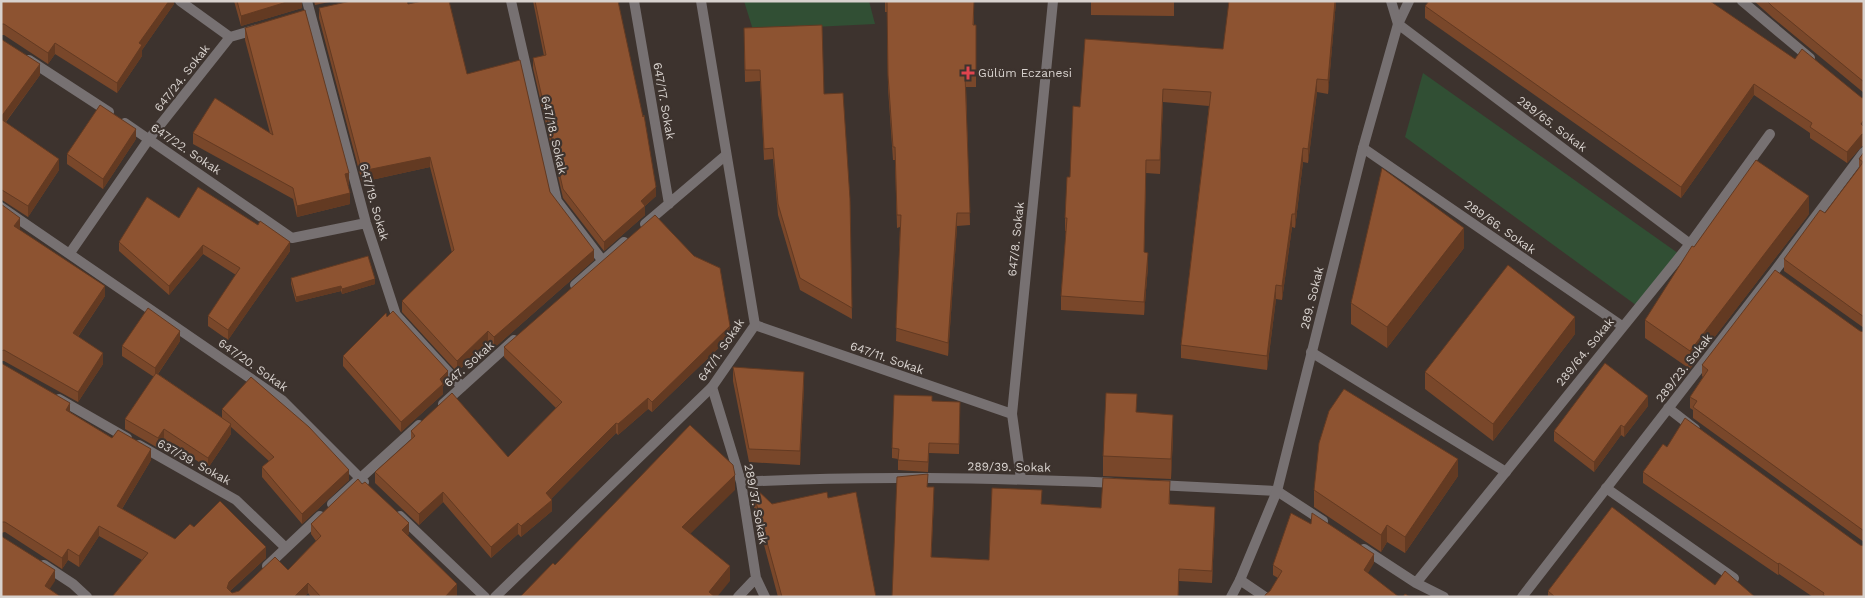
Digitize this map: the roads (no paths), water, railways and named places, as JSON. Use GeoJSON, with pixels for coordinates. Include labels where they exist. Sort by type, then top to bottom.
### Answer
{"type":"FeatureCollection","features":[{"type":"Feature","properties":{"kind":"street"},"geometry":{"type":"LineString","coordinates":[[180,1],[230,37],[266,26]]}},
{"type":"Feature","properties":{"kind":"street","name":"647/19. Sokak"},"geometry":{"type":"LineString","coordinates":[[307,1],[366,223],[396,315],[462,387]]}},
{"type":"Feature","properties":{"kind":"street","name":"647/18. Sokak"},"geometry":{"type":"LineString","coordinates":[[511,1],[556,201],[602,260]]}},
{"type":"Feature","properties":{"kind":"street","name":"647/17. Sokak"},"geometry":{"type":"LineString","coordinates":[[634,1],[669,204]]}},
{"type":"Feature","properties":{"kind":"street","name":"647/1. Sokak"},"geometry":{"type":"LineString","coordinates":[[495,597],[712,387],[755,325],[701,1]]}},
{"type":"Feature","properties":{"kind":"street","name":"647/8. Sokak"},"geometry":{"type":"LineString","coordinates":[[1020,479],[1012,414],[1053,1]]}},
{"type":"Feature","properties":{"kind":"street"},"geometry":{"type":"LineString","coordinates":[[1391,1],[1398,24]]}},
{"type":"Feature","properties":{"kind":"street","name":"289. Sokak"},"geometry":{"type":"LineString","coordinates":[[1231,597],[1277,491],[1363,148],[1398,24],[1409,1]]}},
{"type":"Feature","properties":{"kind":"street"},"geometry":{"type":"LineString","coordinates":[[1742,1],[1818,64]]}},
{"type":"Feature","properties":{"kind":"street","name":"289/65. Sokak"},"geometry":{"type":"LineString","coordinates":[[1398,24],[1690,244]]}},
{"type":"Feature","properties":{"kind":"street","name":"647/24. Sokak"},"geometry":{"type":"LineString","coordinates":[[70,253],[149,139],[230,37]]}},
{"type":"Feature","properties":{"kind":"street","name":"647/22. Sokak"},"geometry":{"type":"LineString","coordinates":[[18,52],[149,139],[292,238],[366,223]]}},
{"type":"Feature","properties":{"kind":"street","name":"289/64. Sokak"},"geometry":{"type":"LineString","coordinates":[[1416,584],[1690,244],[1770,134]]}},
{"type":"Feature","properties":{"kind":"street","name":"289/66. Sokak"},"geometry":{"type":"LineString","coordinates":[[1363,148],[1622,326]]}},
{"type":"Feature","properties":{"kind":"street","name":"289/23. Sokak"},"geometry":{"type":"LineString","coordinates":[[1522,597],[1668,408],[1778,275],[1864,152]]}},
{"type":"Feature","properties":{"kind":"street"},"geometry":{"type":"LineString","coordinates":[[565,294],[602,260],[726,156]]}},
{"type":"Feature","properties":{"kind":"street","name":"647/20. Sokak"},"geometry":{"type":"LineString","coordinates":[[1,206],[282,400],[374,491]]}},
{"type":"Feature","properties":{"kind":"street","name":"647/11. Sokak"},"geometry":{"type":"LineString","coordinates":[[755,325],[1012,414]]}},
{"type":"Feature","properties":{"kind":"street","name":"647. Sokak"},"geometry":{"type":"LineString","coordinates":[[260,572],[360,478],[521,334]]}},
{"type":"Feature","properties":{"kind":"street"},"geometry":{"type":"LineString","coordinates":[[1311,352],[1506,472]]}},
{"type":"Feature","properties":{"kind":"street","name":"289/37. Sokak"},"geometry":{"type":"LineString","coordinates":[[712,387],[741,482],[756,578],[765,597]]}},
{"type":"Feature","properties":{"kind":"street","name":"637/39. Sokak"},"geometry":{"type":"LineString","coordinates":[[54,396],[236,500],[286,548]]}},
{"type":"Feature","properties":{"kind":"street"},"geometry":{"type":"LineString","coordinates":[[1668,408],[1707,437]]}},
{"type":"Feature","properties":{"kind":"street","name":"289/39. Sokak"},"geometry":{"type":"LineString","coordinates":[[741,482],[802,479],[1020,479],[1129,484]]}},
{"type":"Feature","properties":{"kind":"street"},"geometry":{"type":"LineString","coordinates":[[1148,485],[1277,491],[1334,529]]}},
{"type":"Feature","properties":{"kind":"street"},"geometry":{"type":"LineString","coordinates":[[1606,488],[1734,578]]}},
{"type":"Feature","properties":{"kind":"street"},"geometry":{"type":"LineString","coordinates":[[394,511],[485,597]]}},
{"type":"Feature","properties":{"kind":"street"},"geometry":{"type":"LineString","coordinates":[[1359,545],[1416,584],[1444,597]]}},
{"type":"Feature","properties":{"kind":"street"},"geometry":{"type":"LineString","coordinates":[[33,558],[73,584],[86,597]]}},
{"type":"Feature","properties":{"kind":"street"},"geometry":{"type":"LineString","coordinates":[[738,597],[756,578]]}},
{"type":"Feature","properties":{"kind":"street"},"geometry":{"type":"LineString","coordinates":[[1240,580],[1265,597]]}},
{"type":"Feature","properties":{"kind":"place","name":"Gülüm Eczanesi"},"geometry":{"type":"Point","coordinates":[968,73]}}]}
